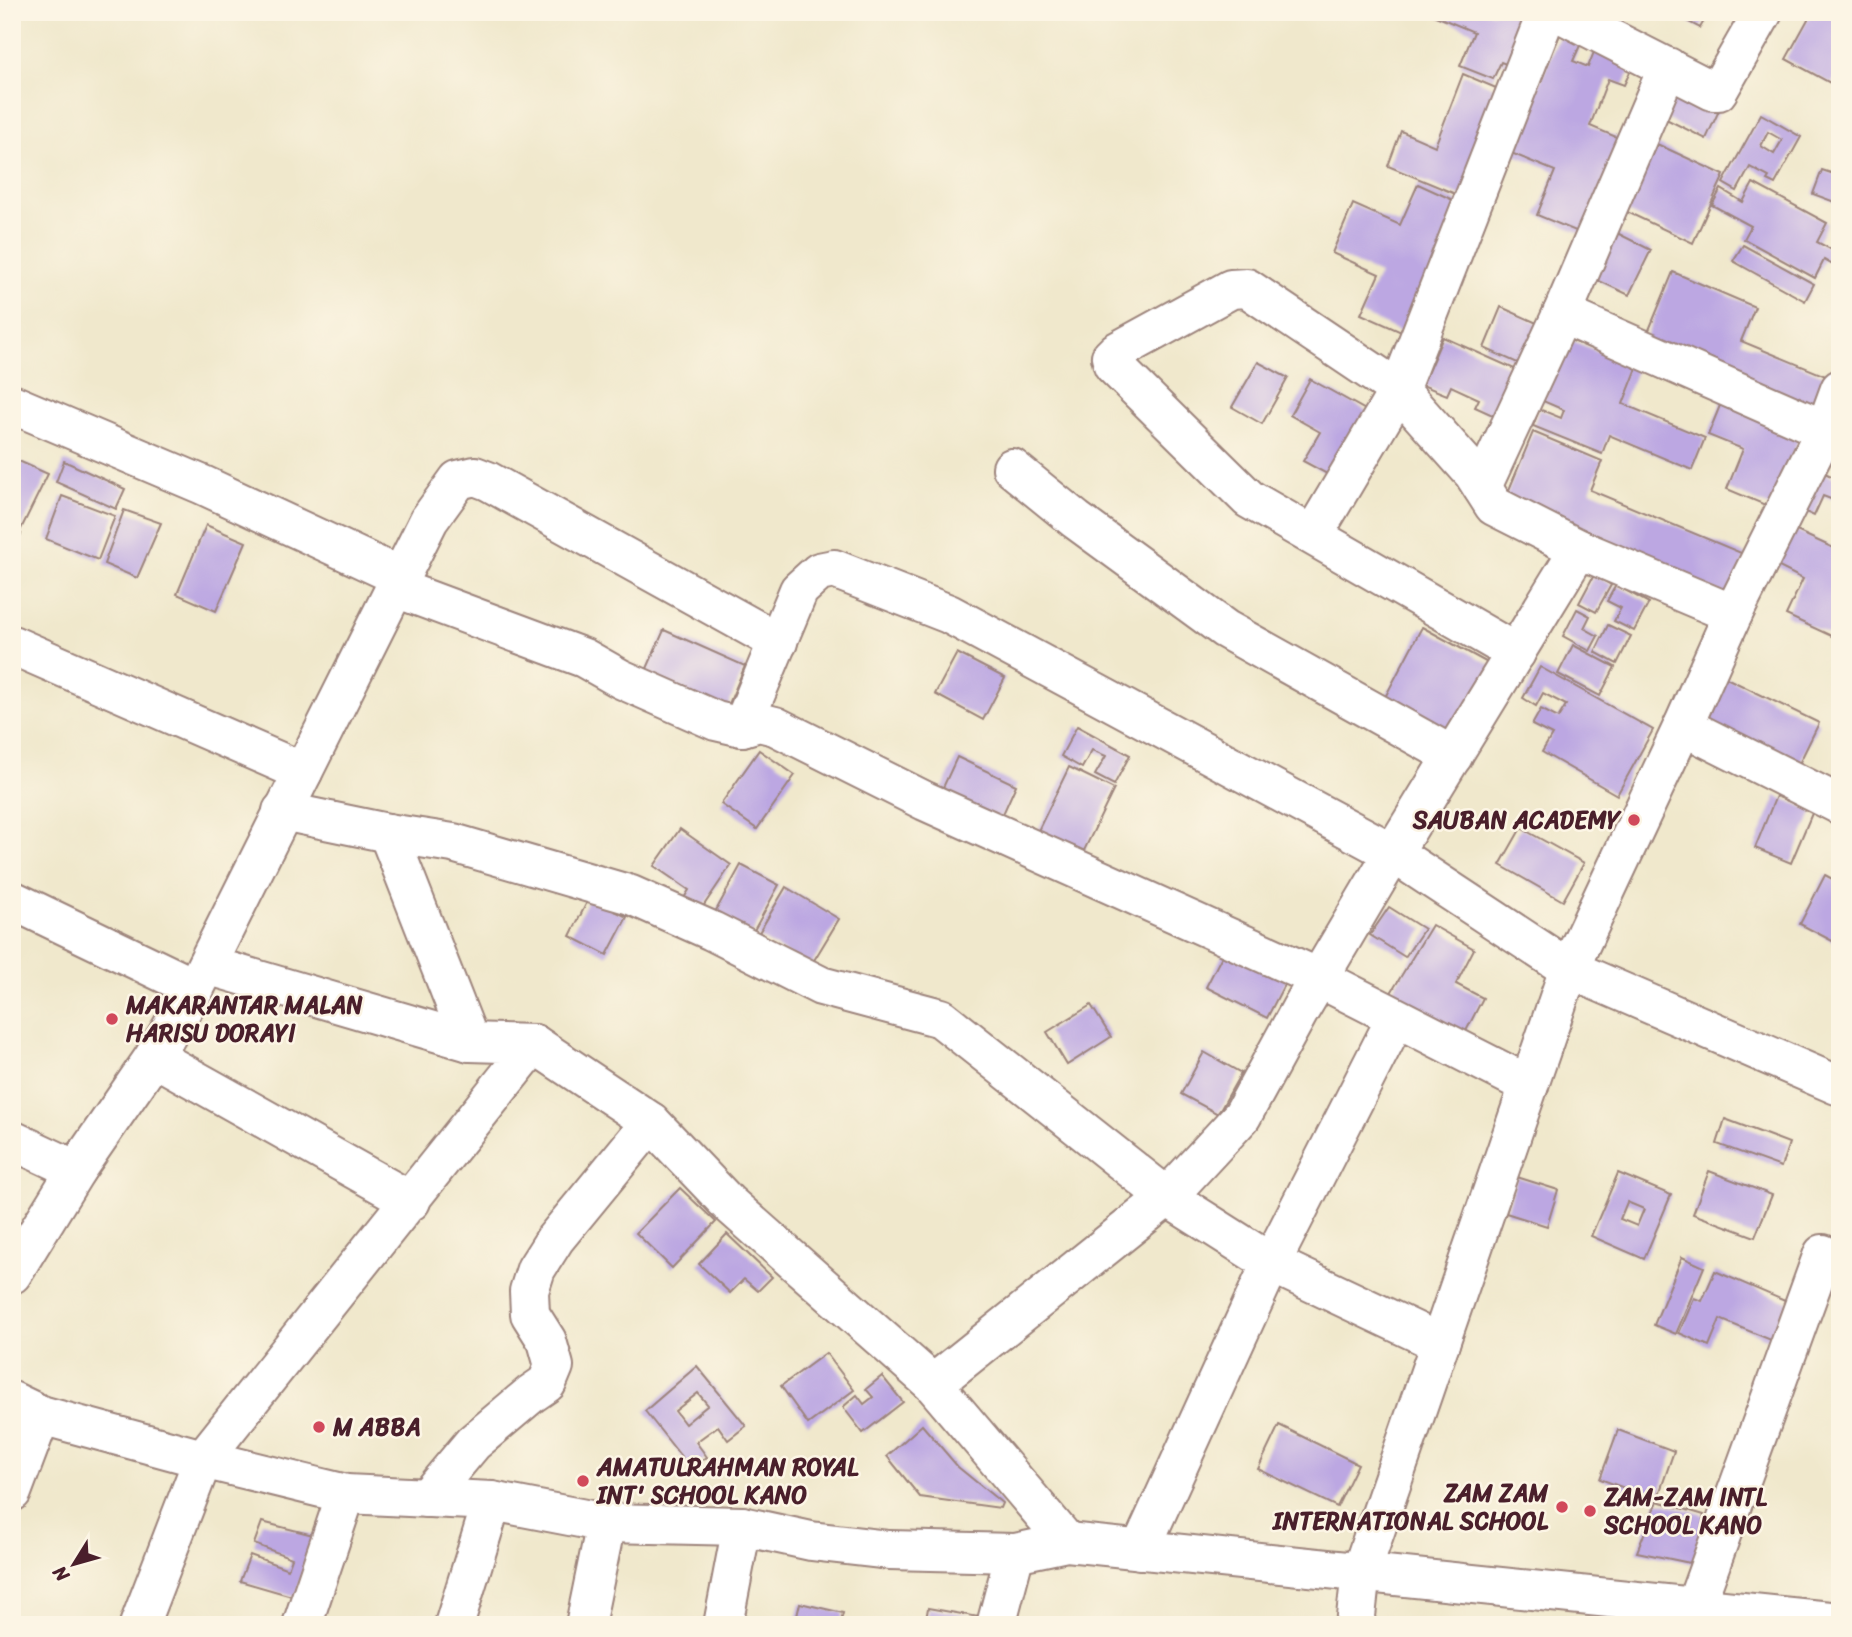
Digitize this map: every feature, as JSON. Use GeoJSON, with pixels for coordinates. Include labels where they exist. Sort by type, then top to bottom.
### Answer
{"type":"FeatureCollection","features":[{"type":"Feature","properties":{"kind":"street"},"geometry":{"type":"LineString","coordinates":[[1313,535],[1399,390],[1547,12]]}},
{"type":"Feature","properties":{"kind":"street"},"geometry":{"type":"LineString","coordinates":[[1558,12],[1713,91],[1718,91],[1763,12]]}},
{"type":"Feature","properties":{"kind":"street"},"geometry":{"type":"LineString","coordinates":[[1482,487],[1562,314],[1668,67]]}},
{"type":"Feature","properties":{"kind":"street"},"geometry":{"type":"LineString","coordinates":[[1516,653],[1250,499],[1113,365],[1111,358],[1116,352],[1231,289],[1247,288],[1399,390],[1473,473],[1494,506],[1579,549],[1733,614]]}},
{"type":"Feature","properties":{"kind":"street"},"geometry":{"type":"LineString","coordinates":[[1562,314],[1825,430]]}},
{"type":"Feature","properties":{"kind":"street"},"geometry":{"type":"LineString","coordinates":[[1355,1625],[1361,1572],[1569,968],[1684,726],[1733,614],[1825,430],[1840,389]]}},
{"type":"Feature","properties":{"kind":"street"},"geometry":{"type":"LineString","coordinates":[[12,404],[204,485],[399,583],[584,658],[621,679],[716,722],[742,727],[759,722],[775,726],[925,801],[1319,978],[1529,1085]]}},
{"type":"Feature","properties":{"kind":"street"},"geometry":{"type":"LineString","coordinates":[[1012,468],[1076,520],[1225,629],[1453,757]]}},
{"type":"Feature","properties":{"kind":"street"},"geometry":{"type":"LineString","coordinates":[[12,1274],[76,1170],[154,1057],[201,976],[429,520],[458,480],[475,476],[778,642]]}},
{"type":"Feature","properties":{"kind":"street"},"geometry":{"type":"LineString","coordinates":[[933,1384],[1167,1197],[1242,1116],[1393,853],[1579,549]]}},
{"type":"Feature","properties":{"kind":"street"},"geometry":{"type":"LineString","coordinates":[[742,727],[799,590],[819,572],[835,569],[949,614],[1393,853],[1569,968],[1837,1085]]}},
{"type":"Feature","properties":{"kind":"street"},"geometry":{"type":"LineString","coordinates":[[12,645],[303,772]]}},
{"type":"Feature","properties":{"kind":"street"},"geometry":{"type":"LineString","coordinates":[[1684,726],[1840,806]]}},
{"type":"Feature","properties":{"kind":"street"},"geometry":{"type":"LineString","coordinates":[[282,811],[388,833],[453,843],[631,895],[712,931],[821,986],[941,1018],[1167,1197],[1271,1264],[1440,1343]]}},
{"type":"Feature","properties":{"kind":"street"},"geometry":{"type":"LineString","coordinates":[[388,833],[470,1042]]}},
{"type":"Feature","properties":{"kind":"street"},"geometry":{"type":"LineString","coordinates":[[12,900],[201,976],[470,1042],[534,1044],[651,1122],[728,1203],[933,1384],[1067,1542]]}},
{"type":"Feature","properties":{"kind":"street"},"geometry":{"type":"LineString","coordinates":[[1140,1550],[1271,1264],[1396,1018]]}},
{"type":"Feature","properties":{"kind":"street"},"geometry":{"type":"LineString","coordinates":[[139,1625],[203,1459],[534,1044]]}},
{"type":"Feature","properties":{"kind":"street"},"geometry":{"type":"LineString","coordinates":[[154,1057],[411,1201]]}},
{"type":"Feature","properties":{"kind":"street"},"geometry":{"type":"LineString","coordinates":[[427,1497],[473,1443],[547,1383],[554,1366],[547,1341],[530,1314],[529,1291],[536,1269],[555,1239],[651,1122]]}},
{"type":"Feature","properties":{"kind":"street"},"geometry":{"type":"LineString","coordinates":[[12,1140],[76,1170]]}},
{"type":"Feature","properties":{"kind":"street"},"geometry":{"type":"LineString","coordinates":[[1695,1607],[1823,1254]]}},
{"type":"Feature","properties":{"kind":"street"},"geometry":{"type":"LineString","coordinates":[[12,1492],[27,1408],[203,1459],[346,1494],[492,1501],[606,1524],[743,1526],[811,1541],[890,1549],[1015,1553],[1067,1542],[1840,1622]]}},
{"type":"Feature","properties":{"kind":"street"},"geometry":{"type":"LineString","coordinates":[[302,1625],[346,1494]]}},
{"type":"Feature","properties":{"kind":"street"},"geometry":{"type":"LineString","coordinates":[[454,1625],[492,1501]]}},
{"type":"Feature","properties":{"kind":"street"},"geometry":{"type":"LineString","coordinates":[[585,1625],[606,1524]]}},
{"type":"Feature","properties":{"kind":"street"},"geometry":{"type":"LineString","coordinates":[[723,1625],[743,1526]]}},
{"type":"Feature","properties":{"kind":"street"},"geometry":{"type":"LineString","coordinates":[[996,1625],[1015,1553]]}},
{"type":"Feature","properties":{"kind":"building"},"geometry":{"type":"Polygon","coordinates":[[[1426,12],[1539,12],[1516,68],[1501,62],[1493,79],[1460,66],[1474,32],[1426,12]]]}},
{"type":"Feature","properties":{"kind":"building"},"geometry":{"type":"Polygon","coordinates":[[[1670,12],[1709,12],[1700,28],[1670,12]]]}},
{"type":"Feature","properties":{"kind":"building"},"geometry":{"type":"Polygon","coordinates":[[[1812,12],[1840,12],[1840,70],[1832,84],[1786,59],[1812,12]]]}},
{"type":"Feature","properties":{"kind":"building"},"geometry":{"type":"Polygon","coordinates":[[[1561,32],[1582,41],[1573,61],[1588,67],[1596,47],[1634,63],[1624,85],[1608,79],[1590,126],[1621,139],[1583,234],[1537,215],[1555,171],[1511,153],[1561,32]]]}},
{"type":"Feature","properties":{"kind":"building"},"geometry":{"type":"Polygon","coordinates":[[[1463,74],[1508,93],[1465,198],[1388,166],[1401,131],[1435,146],[1463,74]]]}},
{"type":"Feature","properties":{"kind":"building"},"geometry":{"type":"Polygon","coordinates":[[[1679,83],[1722,104],[1706,139],[1662,117],[1679,83]]]}},
{"type":"Feature","properties":{"kind":"building"},"geometry":{"type":"Polygon","coordinates":[[[1761,114],[1801,137],[1775,184],[1767,180],[1769,177],[1750,167],[1737,191],[1723,183],[1761,114]],[[1768,132],[1761,146],[1774,154],[1782,140],[1768,132]]]}},
{"type":"Feature","properties":{"kind":"building"},"geometry":{"type":"Polygon","coordinates":[[[1657,144],[1724,175],[1693,243],[1625,211],[1657,144]]]}},
{"type":"Feature","properties":{"kind":"building"},"geometry":{"type":"Polygon","coordinates":[[[1822,170],[1840,176],[1840,204],[1813,194],[1822,170]]]}},
{"type":"Feature","properties":{"kind":"building"},"geometry":{"type":"Polygon","coordinates":[[[1753,183],[1827,223],[1817,242],[1840,254],[1838,268],[1824,260],[1815,278],[1744,239],[1751,226],[1712,205],[1721,189],[1743,202],[1753,183]]]}},
{"type":"Feature","properties":{"kind":"building"},"geometry":{"type":"Polygon","coordinates":[[[1418,184],[1464,205],[1408,335],[1361,314],[1379,274],[1332,253],[1353,204],[1400,225],[1418,184]]]}},
{"type":"Feature","properties":{"kind":"building"},"geometry":{"type":"Polygon","coordinates":[[[1615,232],[1651,250],[1629,295],[1593,278],[1615,232]]]}},
{"type":"Feature","properties":{"kind":"building"},"geometry":{"type":"Polygon","coordinates":[[[1743,245],[1814,284],[1805,301],[1733,261],[1743,245]]]}},
{"type":"Feature","properties":{"kind":"building"},"geometry":{"type":"Polygon","coordinates":[[[1673,272],[1755,307],[1741,341],[1833,379],[1819,415],[1644,342],[1673,272]]]}},
{"type":"Feature","properties":{"kind":"building"},"geometry":{"type":"Polygon","coordinates":[[[1501,307],[1548,328],[1531,369],[1484,348],[1501,307]]]}},
{"type":"Feature","properties":{"kind":"building"},"geometry":{"type":"Polygon","coordinates":[[[1443,337],[1519,371],[1499,418],[1475,407],[1479,399],[1451,386],[1447,395],[1422,385],[1443,337]]]}},
{"type":"Feature","properties":{"kind":"building"},"geometry":{"type":"Polygon","coordinates":[[[1568,339],[1637,368],[1623,404],[1705,438],[1692,470],[1609,435],[1602,454],[1533,426],[1539,409],[1561,418],[1564,410],[1543,401],[1568,339]]]}},
{"type":"Feature","properties":{"kind":"building"},"geometry":{"type":"Polygon","coordinates":[[[1258,362],[1288,378],[1262,424],[1232,407],[1258,362]]]}},
{"type":"Feature","properties":{"kind":"building"},"geometry":{"type":"Polygon","coordinates":[[[1310,379],[1376,416],[1340,481],[1303,461],[1320,432],[1290,415],[1310,379]]]}},
{"type":"Feature","properties":{"kind":"building"},"geometry":{"type":"Polygon","coordinates":[[[1723,398],[1802,431],[1770,507],[1727,489],[1743,449],[1708,435],[1723,398]]]}},
{"type":"Feature","properties":{"kind":"building"},"geometry":{"type":"Polygon","coordinates":[[[1533,432],[1602,461],[1590,490],[1746,555],[1729,596],[1608,545],[1610,541],[1578,527],[1533,522],[1539,507],[1520,499],[1501,509],[1533,432]]]}},
{"type":"Feature","properties":{"kind":"building"},"geometry":{"type":"Polygon","coordinates":[[[12,458],[48,474],[21,529],[12,525],[12,458]]]}},
{"type":"Feature","properties":{"kind":"building"},"geometry":{"type":"Polygon","coordinates":[[[64,461],[125,489],[116,509],[56,482],[64,461]]]}},
{"type":"Feature","properties":{"kind":"building"},"geometry":{"type":"Polygon","coordinates":[[[1816,469],[1840,480],[1840,508],[1834,505],[1836,501],[1823,496],[1814,516],[1797,508],[1816,469]]]}},
{"type":"Feature","properties":{"kind":"building"},"geometry":{"type":"Polygon","coordinates":[[[62,496],[115,516],[98,560],[46,539],[62,496]]]}},
{"type":"Feature","properties":{"kind":"building"},"geometry":{"type":"Polygon","coordinates":[[[124,510],[161,523],[137,578],[104,564],[124,510]]]}},
{"type":"Feature","properties":{"kind":"building"},"geometry":{"type":"Polygon","coordinates":[[[206,525],[246,542],[216,611],[177,594],[206,525]]]}},
{"type":"Feature","properties":{"kind":"building"},"geometry":{"type":"Polygon","coordinates":[[[1788,527],[1840,551],[1840,640],[1786,615],[1803,579],[1771,563],[1788,527]]]}},
{"type":"Feature","properties":{"kind":"building"},"geometry":{"type":"Polygon","coordinates":[[[12,530],[21,534],[12,550],[12,530]]]}},
{"type":"Feature","properties":{"kind":"building"},"geometry":{"type":"Polygon","coordinates":[[[1594,575],[1611,585],[1596,612],[1579,603],[1594,575]]]}},
{"type":"Feature","properties":{"kind":"building"},"geometry":{"type":"Polygon","coordinates":[[[1616,585],[1649,603],[1634,631],[1614,621],[1621,608],[1607,601],[1616,585]]]}},
{"type":"Feature","properties":{"kind":"building"},"geometry":{"type":"Polygon","coordinates":[[[1577,609],[1590,616],[1584,628],[1598,636],[1590,651],[1563,636],[1577,609]]]}},
{"type":"Feature","properties":{"kind":"building"},"geometry":{"type":"Polygon","coordinates":[[[1608,625],[1631,636],[1617,664],[1595,652],[1608,625]]]}},
{"type":"Feature","properties":{"kind":"building"},"geometry":{"type":"Polygon","coordinates":[[[1422,627],[1495,667],[1455,740],[1383,701],[1422,627]]]}},
{"type":"Feature","properties":{"kind":"building"},"geometry":{"type":"Polygon","coordinates":[[[664,630],[745,666],[723,718],[641,682],[664,630]]]}},
{"type":"Feature","properties":{"kind":"building"},"geometry":{"type":"Polygon","coordinates":[[[1573,645],[1615,667],[1600,696],[1558,674],[1573,645]]]}},
{"type":"Feature","properties":{"kind":"building"},"geometry":{"type":"Polygon","coordinates":[[[957,653],[1005,678],[983,720],[935,694],[957,653]]]}},
{"type":"Feature","properties":{"kind":"building"},"geometry":{"type":"Polygon","coordinates":[[[1540,667],[1653,730],[1617,795],[1542,752],[1552,735],[1532,725],[1541,709],[1558,718],[1566,705],[1543,693],[1536,706],[1523,698],[1540,667]]]}},
{"type":"Feature","properties":{"kind":"building"},"geometry":{"type":"Polygon","coordinates":[[[1718,674],[1819,723],[1795,772],[1695,723],[1718,674]]]}},
{"type":"Feature","properties":{"kind":"building"},"geometry":{"type":"Polygon","coordinates":[[[1077,726],[1130,755],[1114,785],[1095,775],[1106,756],[1092,750],[1082,768],[1061,756],[1077,726]]]}},
{"type":"Feature","properties":{"kind":"building"},"geometry":{"type":"Polygon","coordinates":[[[759,750],[795,775],[757,829],[721,804],[759,750]]]}},
{"type":"Feature","properties":{"kind":"building"},"geometry":{"type":"Polygon","coordinates":[[[957,757],[1016,785],[999,823],[940,794],[957,757]]]}},
{"type":"Feature","properties":{"kind":"building"},"geometry":{"type":"Polygon","coordinates":[[[1069,767],[1114,789],[1077,865],[1032,843],[1069,767]]]}},
{"type":"Feature","properties":{"kind":"building"},"geometry":{"type":"Polygon","coordinates":[[[1776,796],[1813,811],[1791,863],[1755,848],[1776,796]]]}},
{"type":"Feature","properties":{"kind":"building"},"geometry":{"type":"Polygon","coordinates":[[[1521,828],[1584,863],[1563,901],[1500,865],[1521,828]]]}},
{"type":"Feature","properties":{"kind":"building"},"geometry":{"type":"Polygon","coordinates":[[[680,829],[731,865],[696,917],[679,906],[689,890],[654,866],[680,829]]]}},
{"type":"Feature","properties":{"kind":"building"},"geometry":{"type":"Polygon","coordinates":[[[741,865],[779,885],[752,934],[714,914],[741,865]]]}},
{"type":"Feature","properties":{"kind":"building"},"geometry":{"type":"Polygon","coordinates":[[[1825,875],[1840,883],[1840,945],[1800,924],[1825,875]]]}},
{"type":"Feature","properties":{"kind":"building"},"geometry":{"type":"Polygon","coordinates":[[[786,887],[839,919],[810,967],[757,936],[786,887]]]}},
{"type":"Feature","properties":{"kind":"building"},"geometry":{"type":"Polygon","coordinates":[[[589,898],[627,917],[607,955],[570,936],[589,898]]]}},
{"type":"Feature","properties":{"kind":"building"},"geometry":{"type":"Polygon","coordinates":[[[1389,907],[1424,929],[1405,957],[1370,935],[1389,907]]]}},
{"type":"Feature","properties":{"kind":"building"},"geometry":{"type":"Polygon","coordinates":[[[1432,925],[1474,949],[1456,984],[1483,998],[1464,1035],[1389,996],[1432,925]]]}},
{"type":"Feature","properties":{"kind":"building"},"geometry":{"type":"Polygon","coordinates":[[[1226,948],[1287,979],[1267,1018],[1206,987],[1226,948]]]}},
{"type":"Feature","properties":{"kind":"building"},"geometry":{"type":"Polygon","coordinates":[[[1091,1005],[1111,1037],[1067,1065],[1047,1032],[1091,1005]]]}},
{"type":"Feature","properties":{"kind":"building"},"geometry":{"type":"Polygon","coordinates":[[[1204,1052],[1241,1073],[1218,1114],[1181,1094],[1204,1052]]]}},
{"type":"Feature","properties":{"kind":"building"},"geometry":{"type":"Polygon","coordinates":[[[1725,1119],[1789,1143],[1781,1167],[1717,1144],[1725,1119]]]}},
{"type":"Feature","properties":{"kind":"building"},"geometry":{"type":"Polygon","coordinates":[[[1709,1171],[1772,1195],[1755,1237],[1693,1214],[1709,1171]]]}},
{"type":"Feature","properties":{"kind":"building"},"geometry":{"type":"Polygon","coordinates":[[[1618,1173],[1671,1195],[1644,1259],[1591,1236],[1618,1173]],[[1627,1202],[1620,1219],[1637,1226],[1644,1209],[1627,1202]]]}},
{"type":"Feature","properties":{"kind":"building"},"geometry":{"type":"Polygon","coordinates":[[[1517,1177],[1558,1190],[1547,1226],[1506,1213],[1517,1177]]]}},
{"type":"Feature","properties":{"kind":"building"},"geometry":{"type":"Polygon","coordinates":[[[680,1188],[716,1222],[672,1268],[636,1233],[680,1188]]]}},
{"type":"Feature","properties":{"kind":"building"},"geometry":{"type":"Polygon","coordinates":[[[727,1234],[772,1277],[758,1291],[744,1279],[730,1293],[699,1264],[727,1234]]]}},
{"type":"Feature","properties":{"kind":"building"},"geometry":{"type":"Polygon","coordinates":[[[1682,1257],[1704,1267],[1676,1334],[1654,1325],[1682,1257]]]}},
{"type":"Feature","properties":{"kind":"building"},"geometry":{"type":"Polygon","coordinates":[[[1715,1271],[1799,1307],[1783,1345],[1720,1319],[1709,1346],[1679,1333],[1694,1298],[1702,1301],[1715,1271]]]}},
{"type":"Feature","properties":{"kind":"building"},"geometry":{"type":"Polygon","coordinates":[[[826,1353],[854,1390],[808,1424],[781,1386],[826,1353]]]}},
{"type":"Feature","properties":{"kind":"building"},"geometry":{"type":"Polygon","coordinates":[[[697,1366],[746,1426],[728,1440],[718,1426],[696,1442],[707,1457],[691,1469],[645,1411],[697,1366]],[[698,1393],[675,1411],[685,1424],[708,1405],[698,1393]]]}},
{"type":"Feature","properties":{"kind":"building"},"geometry":{"type":"Polygon","coordinates":[[[882,1376],[903,1402],[863,1433],[843,1407],[857,1395],[864,1404],[873,1397],[866,1389],[882,1376]]]}},
{"type":"Feature","properties":{"kind":"building"},"geometry":{"type":"Polygon","coordinates":[[[922,1425],[958,1467],[1002,1503],[1000,1508],[920,1497],[887,1456],[922,1425]]]}},
{"type":"Feature","properties":{"kind":"building"},"geometry":{"type":"Polygon","coordinates":[[[1279,1425],[1358,1464],[1337,1507],[1258,1469],[1279,1425]]]}},
{"type":"Feature","properties":{"kind":"building"},"geometry":{"type":"Polygon","coordinates":[[[1618,1430],[1674,1451],[1657,1500],[1600,1479],[1618,1430]]]}},
{"type":"Feature","properties":{"kind":"building"},"geometry":{"type":"Polygon","coordinates":[[[1657,1501],[1704,1515],[1695,1564],[1637,1552],[1657,1501]]]}},
{"type":"Feature","properties":{"kind":"building"},"geometry":{"type":"Polygon","coordinates":[[[262,1522],[313,1535],[295,1597],[240,1581],[250,1555],[288,1569],[292,1558],[254,1544],[262,1522]]]}},
{"type":"Feature","properties":{"kind":"building"},"geometry":{"type":"Polygon","coordinates":[[[800,1603],[843,1613],[840,1625],[795,1625],[800,1603]]]}},
{"type":"Feature","properties":{"kind":"building"},"geometry":{"type":"Polygon","coordinates":[[[928,1608],[979,1617],[978,1625],[925,1625],[928,1608]]]}},
{"type":"Feature","properties":{"kind":"place","name":"SAUBAN ACADEMY"},"geometry":{"type":"Point","coordinates":[1634,820]}},
{"type":"Feature","properties":{"kind":"place","name":"MAKARANTAR MALAN HARISU DORAYI"},"geometry":{"type":"Point","coordinates":[112,1019]}},
{"type":"Feature","properties":{"kind":"place","name":"M ABBA"},"geometry":{"type":"Point","coordinates":[319,1427]}},
{"type":"Feature","properties":{"kind":"place","name":"AMATULRAHMAN ROYAL INT' SCHOOL KANO"},"geometry":{"type":"Point","coordinates":[583,1481]}},
{"type":"Feature","properties":{"kind":"place","name":"ZAM ZAM INTERNATIONAL SCHOOL"},"geometry":{"type":"Point","coordinates":[1562,1507]}},
{"type":"Feature","properties":{"kind":"place","name":"ZAM-ZAM INTL SCHOOL KANO"},"geometry":{"type":"Point","coordinates":[1590,1511]}}]}
